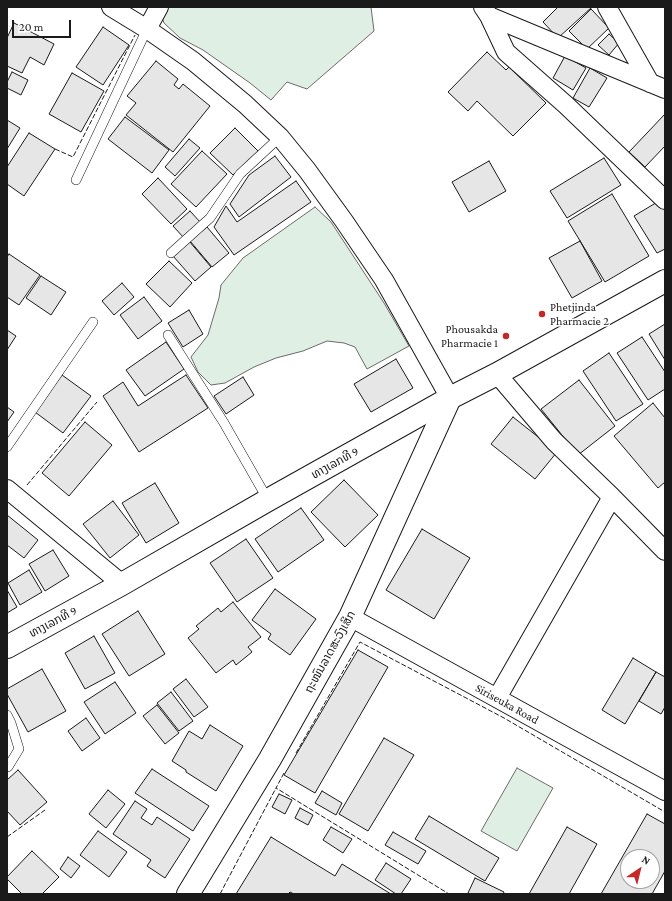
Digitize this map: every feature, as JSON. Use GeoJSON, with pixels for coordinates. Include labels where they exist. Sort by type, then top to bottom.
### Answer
{"type":"FeatureCollection","features":[{"type":"Feature","properties":{"kind":"main road","name":"ທາງເລກທີ 9"},"geometry":{"type":"LineString","coordinates":[[7,646],[122,584],[450,398],[665,282]]}},
{"type":"Feature","properties":{"kind":"main road","name":"ຖະໜົນລາດສະວົງເສິກ"},"geometry":{"type":"LineString","coordinates":[[188,894],[270,759],[350,617],[450,398]]}},
{"type":"Feature","properties":{"kind":"street"},"geometry":{"type":"LineString","coordinates":[[111,7],[147,29],[193,61],[245,104],[280,137],[307,170],[384,280],[450,398]]}},
{"type":"Feature","properties":{"kind":"street"},"geometry":{"type":"LineString","coordinates":[[147,29],[159,7]]}},
{"type":"Feature","properties":{"kind":"street"},"geometry":{"type":"LineString","coordinates":[[607,7],[658,86]]}},
{"type":"Feature","properties":{"kind":"street"},"geometry":{"type":"LineString","coordinates":[[486,11],[658,86]]}},
{"type":"Feature","properties":{"kind":"street"},"geometry":{"type":"LineString","coordinates":[[486,11],[506,52],[566,105],[665,200]]}},
{"type":"Feature","properties":{"kind":"street"},"geometry":{"type":"LineString","coordinates":[[497,374],[554,441],[665,551]]}},
{"type":"Feature","properties":{"kind":"street"},"geometry":{"type":"LineString","coordinates":[[7,489],[122,584]]}},
{"type":"Feature","properties":{"kind":"street"},"geometry":{"type":"LineString","coordinates":[[497,698],[612,497]]}},
{"type":"Feature","properties":{"kind":"street","name":"Siriseuka Road"},"geometry":{"type":"LineString","coordinates":[[350,617],[665,791]]}},
{"type":"Feature","properties":{"kind":"lane"},"geometry":{"type":"LineString","coordinates":[[76,180],[147,29]]}},
{"type":"Feature","properties":{"kind":"lane"},"geometry":{"type":"LineString","coordinates":[[171,253],[210,218],[240,174],[280,137]]}},
{"type":"Feature","properties":{"kind":"lane"},"geometry":{"type":"LineString","coordinates":[[7,447],[93,322]]}},
{"type":"Feature","properties":{"kind":"lane"},"geometry":{"type":"LineString","coordinates":[[168,335],[224,423],[268,500]]}},
{"type":"Feature","properties":{"kind":"lane"},"geometry":{"type":"LineString","coordinates":[[7,715],[12,723],[19,749],[8,767]]}},
{"type":"Feature","properties":{"kind":"green space"},"geometry":{"type":"Polygon","coordinates":[[[166,7],[371,7],[374,31],[307,89],[287,82],[271,100],[250,83],[203,50],[180,38],[164,23],[161,14],[166,7]]]}},
{"type":"Feature","properties":{"kind":"green space"},"geometry":{"type":"Polygon","coordinates":[[[315,207],[331,222],[384,303],[409,346],[367,369],[355,347],[344,343],[327,341],[303,351],[276,358],[254,367],[225,383],[211,385],[198,372],[191,357],[208,335],[219,298],[221,285],[243,258],[315,207]]]}},
{"type":"Feature","properties":{"kind":"green space"},"geometry":{"type":"Polygon","coordinates":[[[517,768],[553,788],[517,851],[481,831],[517,768]]]}},
{"type":"Feature","properties":{"kind":"building"},"geometry":{"type":"Polygon","coordinates":[[[558,7],[592,7],[558,38],[543,22],[558,7]]]}},
{"type":"Feature","properties":{"kind":"building"},"geometry":{"type":"Polygon","coordinates":[[[591,9],[609,28],[587,49],[569,31],[591,9]]]}},
{"type":"Feature","properties":{"kind":"building"},"geometry":{"type":"Polygon","coordinates":[[[14,23],[54,44],[44,65],[30,57],[22,73],[7,66],[7,38],[14,23]]]}},
{"type":"Feature","properties":{"kind":"building"},"geometry":{"type":"Polygon","coordinates":[[[103,27],[129,45],[103,85],[76,67],[103,27]]]}},
{"type":"Feature","properties":{"kind":"building"},"geometry":{"type":"Polygon","coordinates":[[[609,34],[619,43],[609,55],[598,45],[609,34]]]}},
{"type":"Feature","properties":{"kind":"building"},"geometry":{"type":"Polygon","coordinates":[[[487,52],[506,70],[509,67],[546,103],[513,136],[477,101],[468,111],[448,92],[487,52]]]}},
{"type":"Feature","properties":{"kind":"building"},"geometry":{"type":"Polygon","coordinates":[[[565,56],[586,68],[573,90],[553,78],[565,56]]]}},
{"type":"Feature","properties":{"kind":"building"},"geometry":{"type":"Polygon","coordinates":[[[156,61],[178,79],[174,85],[179,89],[183,84],[210,106],[173,152],[126,115],[136,103],[127,96],[156,61]]]}},
{"type":"Feature","properties":{"kind":"building"},"geometry":{"type":"Polygon","coordinates":[[[590,68],[607,78],[589,107],[573,98],[590,68]]]}},
{"type":"Feature","properties":{"kind":"building"},"geometry":{"type":"Polygon","coordinates":[[[12,72],[28,80],[21,95],[7,88],[7,82],[12,72]]]}},
{"type":"Feature","properties":{"kind":"building"},"geometry":{"type":"Polygon","coordinates":[[[72,73],[104,91],[81,132],[49,114],[72,73]]]}},
{"type":"Feature","properties":{"kind":"building"},"geometry":{"type":"Polygon","coordinates":[[[665,114],[665,146],[645,167],[629,152],[665,114]]]}},
{"type":"Feature","properties":{"kind":"building"},"geometry":{"type":"Polygon","coordinates":[[[125,117],[169,150],[152,173],[108,139],[125,117]]]}},
{"type":"Feature","properties":{"kind":"building"},"geometry":{"type":"Polygon","coordinates":[[[7,120],[20,128],[7,149],[7,120]]]}},
{"type":"Feature","properties":{"kind":"building"},"geometry":{"type":"Polygon","coordinates":[[[235,128],[258,151],[233,175],[210,153],[235,128]]]}},
{"type":"Feature","properties":{"kind":"building"},"geometry":{"type":"Polygon","coordinates":[[[29,133],[55,149],[24,196],[7,184],[7,167],[29,133]]]}},
{"type":"Feature","properties":{"kind":"building"},"geometry":{"type":"Polygon","coordinates":[[[189,139],[200,148],[175,176],[165,167],[189,139]]]}},
{"type":"Feature","properties":{"kind":"building"},"geometry":{"type":"Polygon","coordinates":[[[202,151],[227,174],[196,207],[171,184],[202,151]]]}},
{"type":"Feature","properties":{"kind":"building"},"geometry":{"type":"Polygon","coordinates":[[[275,156],[291,177],[239,217],[230,204],[249,175],[275,156]]]}},
{"type":"Feature","properties":{"kind":"building"},"geometry":{"type":"Polygon","coordinates":[[[604,158],[621,185],[567,218],[550,191],[604,158]]]}},
{"type":"Feature","properties":{"kind":"building"},"geometry":{"type":"Polygon","coordinates":[[[489,161],[506,191],[469,212],[452,182],[489,161]]]}},
{"type":"Feature","properties":{"kind":"building"},"geometry":{"type":"Polygon","coordinates":[[[158,178],[187,209],[171,224],[142,194],[158,178]]]}},
{"type":"Feature","properties":{"kind":"building"},"geometry":{"type":"Polygon","coordinates":[[[296,181],[311,202],[234,255],[214,227],[226,206],[237,222],[296,181]]]}},
{"type":"Feature","properties":{"kind":"building"},"geometry":{"type":"Polygon","coordinates":[[[612,194],[649,256],[605,282],[568,221],[612,194]]]}},
{"type":"Feature","properties":{"kind":"building"},"geometry":{"type":"Polygon","coordinates":[[[659,201],[665,211],[665,249],[657,253],[634,216],[659,201]]]}},
{"type":"Feature","properties":{"kind":"building"},"geometry":{"type":"Polygon","coordinates":[[[190,211],[201,223],[184,238],[173,226],[190,211]]]}},
{"type":"Feature","properties":{"kind":"building"},"geometry":{"type":"Polygon","coordinates":[[[207,227],[229,253],[212,267],[190,241],[207,227]]]}},
{"type":"Feature","properties":{"kind":"building"},"geometry":{"type":"Polygon","coordinates":[[[189,241],[211,267],[195,281],[173,256],[189,241]]]}},
{"type":"Feature","properties":{"kind":"building"},"geometry":{"type":"Polygon","coordinates":[[[580,241],[602,281],[572,298],[549,258],[580,241]]]}},
{"type":"Feature","properties":{"kind":"building"},"geometry":{"type":"Polygon","coordinates":[[[9,254],[40,275],[19,305],[7,297],[7,257],[9,254]]]}},
{"type":"Feature","properties":{"kind":"building"},"geometry":{"type":"Polygon","coordinates":[[[169,261],[192,283],[170,307],[146,284],[169,261]]]}},
{"type":"Feature","properties":{"kind":"building"},"geometry":{"type":"Polygon","coordinates":[[[41,276],[66,292],[51,315],[26,298],[41,276]]]}},
{"type":"Feature","properties":{"kind":"building"},"geometry":{"type":"Polygon","coordinates":[[[122,283],[134,297],[114,315],[102,301],[122,283]]]}},
{"type":"Feature","properties":{"kind":"building"},"geometry":{"type":"Polygon","coordinates":[[[144,297],[162,321],[138,339],[120,315],[144,297]]]}},
{"type":"Feature","properties":{"kind":"building"},"geometry":{"type":"Polygon","coordinates":[[[189,310],[203,334],[183,347],[168,323],[189,310]]]}},
{"type":"Feature","properties":{"kind":"building"},"geometry":{"type":"Polygon","coordinates":[[[665,324],[665,360],[649,334],[665,324]]]}},
{"type":"Feature","properties":{"kind":"building"},"geometry":{"type":"Polygon","coordinates":[[[7,330],[16,336],[7,350],[7,330]]]}},
{"type":"Feature","properties":{"kind":"building"},"geometry":{"type":"Polygon","coordinates":[[[642,337],[665,372],[665,389],[648,400],[617,353],[642,337]]]}},
{"type":"Feature","properties":{"kind":"building"},"geometry":{"type":"Polygon","coordinates":[[[166,342],[184,369],[145,396],[126,370],[166,342]]]}},
{"type":"Feature","properties":{"kind":"building"},"geometry":{"type":"Polygon","coordinates":[[[609,353],[643,404],[616,421],[583,371],[609,353]]]}},
{"type":"Feature","properties":{"kind":"building"},"geometry":{"type":"Polygon","coordinates":[[[396,359],[413,388],[371,412],[354,384],[396,359]]]}},
{"type":"Feature","properties":{"kind":"building"},"geometry":{"type":"Polygon","coordinates":[[[62,375],[91,396],[63,433],[35,412],[62,375]]]}},
{"type":"Feature","properties":{"kind":"building"},"geometry":{"type":"Polygon","coordinates":[[[186,375],[208,408],[139,452],[103,396],[123,382],[138,406],[186,375]]]}},
{"type":"Feature","properties":{"kind":"building"},"geometry":{"type":"Polygon","coordinates":[[[243,377],[254,395],[226,414],[214,396],[243,377]]]}},
{"type":"Feature","properties":{"kind":"building"},"geometry":{"type":"Polygon","coordinates":[[[579,380],[615,426],[578,455],[541,409],[579,380]]]}},
{"type":"Feature","properties":{"kind":"building"},"geometry":{"type":"Polygon","coordinates":[[[653,403],[665,418],[665,482],[658,488],[614,436],[653,403]]]}},
{"type":"Feature","properties":{"kind":"building"},"geometry":{"type":"Polygon","coordinates":[[[7,407],[14,412],[7,422],[7,407]]]}},
{"type":"Feature","properties":{"kind":"building"},"geometry":{"type":"Polygon","coordinates":[[[513,417],[557,452],[535,479],[491,444],[513,417]]]}},
{"type":"Feature","properties":{"kind":"building"},"geometry":{"type":"Polygon","coordinates":[[[85,422],[112,445],[69,496],[42,473],[85,422]]]}},
{"type":"Feature","properties":{"kind":"building"},"geometry":{"type":"Polygon","coordinates":[[[344,480],[378,515],[345,547],[311,512],[344,480]]]}},
{"type":"Feature","properties":{"kind":"building"},"geometry":{"type":"Polygon","coordinates":[[[155,483],[179,523],[146,543],[122,503],[155,483]]]}},
{"type":"Feature","properties":{"kind":"building"},"geometry":{"type":"Polygon","coordinates":[[[113,501],[139,535],[110,558],[83,524],[113,501]]]}},
{"type":"Feature","properties":{"kind":"building"},"geometry":{"type":"Polygon","coordinates":[[[301,508],[324,540],[278,572],[255,539],[301,508]]]}},
{"type":"Feature","properties":{"kind":"building"},"geometry":{"type":"Polygon","coordinates":[[[7,515],[38,540],[24,558],[7,545],[7,515]]]}},
{"type":"Feature","properties":{"kind":"building"},"geometry":{"type":"Polygon","coordinates":[[[422,529],[470,558],[434,619],[386,590],[422,529]]]}},
{"type":"Feature","properties":{"kind":"building"},"geometry":{"type":"Polygon","coordinates":[[[246,539],[273,578],[237,602],[210,563],[246,539]]]}},
{"type":"Feature","properties":{"kind":"building"},"geometry":{"type":"Polygon","coordinates":[[[53,550],[69,576],[45,591],[29,564],[53,550]]]}},
{"type":"Feature","properties":{"kind":"building"},"geometry":{"type":"Polygon","coordinates":[[[29,570],[42,592],[20,605],[8,583],[29,570]]]}},
{"type":"Feature","properties":{"kind":"building"},"geometry":{"type":"Polygon","coordinates":[[[275,589],[316,619],[290,655],[268,639],[271,634],[252,620],[275,589]]]}},
{"type":"Feature","properties":{"kind":"building"},"geometry":{"type":"Polygon","coordinates":[[[7,590],[17,607],[7,613],[7,590]]]}},
{"type":"Feature","properties":{"kind":"building"},"geometry":{"type":"Polygon","coordinates":[[[233,602],[261,637],[248,647],[252,652],[236,665],[233,660],[216,673],[188,638],[199,629],[196,626],[218,608],[221,612],[233,602]]]}},
{"type":"Feature","properties":{"kind":"building"},"geometry":{"type":"Polygon","coordinates":[[[138,611],[165,654],[129,676],[102,634],[138,611]]]}},
{"type":"Feature","properties":{"kind":"building"},"geometry":{"type":"Polygon","coordinates":[[[94,636],[115,673],[85,689],[65,653],[94,636]]]}},
{"type":"Feature","properties":{"kind":"building"},"geometry":{"type":"Polygon","coordinates":[[[358,650],[388,667],[315,793],[284,775],[358,650]]]}},
{"type":"Feature","properties":{"kind":"building"},"geometry":{"type":"Polygon","coordinates":[[[633,658],[656,672],[625,724],[602,710],[633,658]]]}},
{"type":"Feature","properties":{"kind":"building"},"geometry":{"type":"Polygon","coordinates":[[[42,669],[66,711],[28,732],[7,694],[7,689],[42,669]]]}},
{"type":"Feature","properties":{"kind":"building"},"geometry":{"type":"Polygon","coordinates":[[[656,672],[665,677],[665,707],[661,714],[639,701],[656,672]]]}},
{"type":"Feature","properties":{"kind":"building"},"geometry":{"type":"Polygon","coordinates":[[[186,679],[208,707],[194,717],[173,689],[186,679]]]}},
{"type":"Feature","properties":{"kind":"building"},"geometry":{"type":"Polygon","coordinates":[[[115,682],[136,713],[105,734],[84,702],[115,682]]]}},
{"type":"Feature","properties":{"kind":"building"},"geometry":{"type":"Polygon","coordinates":[[[171,692],[193,721],[179,731],[157,703],[171,692]]]}},
{"type":"Feature","properties":{"kind":"building"},"geometry":{"type":"Polygon","coordinates":[[[157,705],[179,733],[165,744],[143,716],[157,705]]]}},
{"type":"Feature","properties":{"kind":"building"},"geometry":{"type":"Polygon","coordinates":[[[86,718],[100,738],[82,751],[68,731],[86,718]]]}},
{"type":"Feature","properties":{"kind":"building"},"geometry":{"type":"Polygon","coordinates":[[[210,725],[243,746],[216,791],[186,772],[186,770],[172,761],[189,731],[202,739],[210,725]]]}},
{"type":"Feature","properties":{"kind":"building"},"geometry":{"type":"Polygon","coordinates":[[[384,738],[414,755],[368,831],[339,814],[384,738]]]}},
{"type":"Feature","properties":{"kind":"building"},"geometry":{"type":"Polygon","coordinates":[[[152,769],[209,806],[193,831],[135,793],[152,769]]]}},
{"type":"Feature","properties":{"kind":"building"},"geometry":{"type":"Polygon","coordinates":[[[18,770],[47,802],[20,825],[7,811],[7,780],[18,770]]]}},
{"type":"Feature","properties":{"kind":"building"},"geometry":{"type":"Polygon","coordinates":[[[108,790],[125,804],[106,828],[89,814],[108,790]]]}},
{"type":"Feature","properties":{"kind":"building"},"geometry":{"type":"Polygon","coordinates":[[[322,791],[342,803],[336,815],[315,803],[322,791]]]}},
{"type":"Feature","properties":{"kind":"building"},"geometry":{"type":"Polygon","coordinates":[[[279,794],[292,800],[285,814],[272,807],[279,794]]]}},
{"type":"Feature","properties":{"kind":"building"},"geometry":{"type":"Polygon","coordinates":[[[135,801],[147,809],[141,818],[152,825],[157,817],[190,839],[165,878],[147,866],[151,860],[113,834],[135,801]]]}},
{"type":"Feature","properties":{"kind":"building"},"geometry":{"type":"Polygon","coordinates":[[[300,808],[313,815],[308,825],[295,818],[300,808]]]}},
{"type":"Feature","properties":{"kind":"building"},"geometry":{"type":"Polygon","coordinates":[[[647,814],[665,824],[665,871],[660,880],[660,849],[627,849],[647,814]]]}},
{"type":"Feature","properties":{"kind":"building"},"geometry":{"type":"Polygon","coordinates":[[[429,816],[499,858],[485,881],[415,839],[429,816]]]}},
{"type":"Feature","properties":{"kind":"building"},"geometry":{"type":"Polygon","coordinates":[[[331,827],[352,839],[343,853],[323,840],[331,827]]]}},
{"type":"Feature","properties":{"kind":"building"},"geometry":{"type":"Polygon","coordinates":[[[567,827],[597,844],[569,894],[529,894],[567,827]]]}},
{"type":"Feature","properties":{"kind":"building"},"geometry":{"type":"Polygon","coordinates":[[[98,831],[127,852],[109,877],[80,855],[98,831]]]}},
{"type":"Feature","properties":{"kind":"building"},"geometry":{"type":"Polygon","coordinates":[[[393,832],[426,851],[418,864],[385,845],[393,832]]]}},
{"type":"Feature","properties":{"kind":"building"},"geometry":{"type":"Polygon","coordinates":[[[271,837],[335,876],[342,864],[391,894],[294,894],[290,892],[288,894],[236,894],[271,837]]]}},
{"type":"Feature","properties":{"kind":"building"},"geometry":{"type":"Polygon","coordinates":[[[32,851],[59,877],[42,894],[22,894],[7,879],[7,877],[32,851]]]}},
{"type":"Feature","properties":{"kind":"building"},"geometry":{"type":"Polygon","coordinates":[[[68,857],[80,866],[71,878],[60,869],[68,857]]]}},
{"type":"Feature","properties":{"kind":"building"},"geometry":{"type":"Polygon","coordinates":[[[620,861],[620,889],[655,889],[652,894],[601,894],[620,861]]]}},
{"type":"Feature","properties":{"kind":"building"},"geometry":{"type":"Polygon","coordinates":[[[386,863],[411,879],[401,894],[396,894],[375,880],[386,863]]]}},
{"type":"Feature","properties":{"kind":"building"},"geometry":{"type":"Polygon","coordinates":[[[475,878],[504,892],[503,894],[468,893],[475,878]]]}},
{"type":"Feature","properties":{"kind":"fence"},"geometry":{"type":"LineString","coordinates":[[55,149],[73,157],[135,35]]}},
{"type":"Feature","properties":{"kind":"fence"},"geometry":{"type":"LineString","coordinates":[[27,485],[97,402]]}},
{"type":"Feature","properties":{"kind":"fence"},"geometry":{"type":"LineString","coordinates":[[296,753],[360,642],[504,718],[665,812]]}},
{"type":"Feature","properties":{"kind":"fence"},"geometry":{"type":"LineString","coordinates":[[284,773],[276,788],[449,894]]}},
{"type":"Feature","properties":{"kind":"fence"},"geometry":{"type":"LineString","coordinates":[[220,894],[276,788]]}},
{"type":"Feature","properties":{"kind":"fence"},"geometry":{"type":"LineString","coordinates":[[7,837],[45,810]]}},
{"type":"Feature","properties":{"kind":"place","name":"Phetjinda Pharmacie 2"},"geometry":{"type":"Point","coordinates":[542,314]}},
{"type":"Feature","properties":{"kind":"place","name":"Phousakda Pharmacie 1"},"geometry":{"type":"Point","coordinates":[506,336]}}]}
